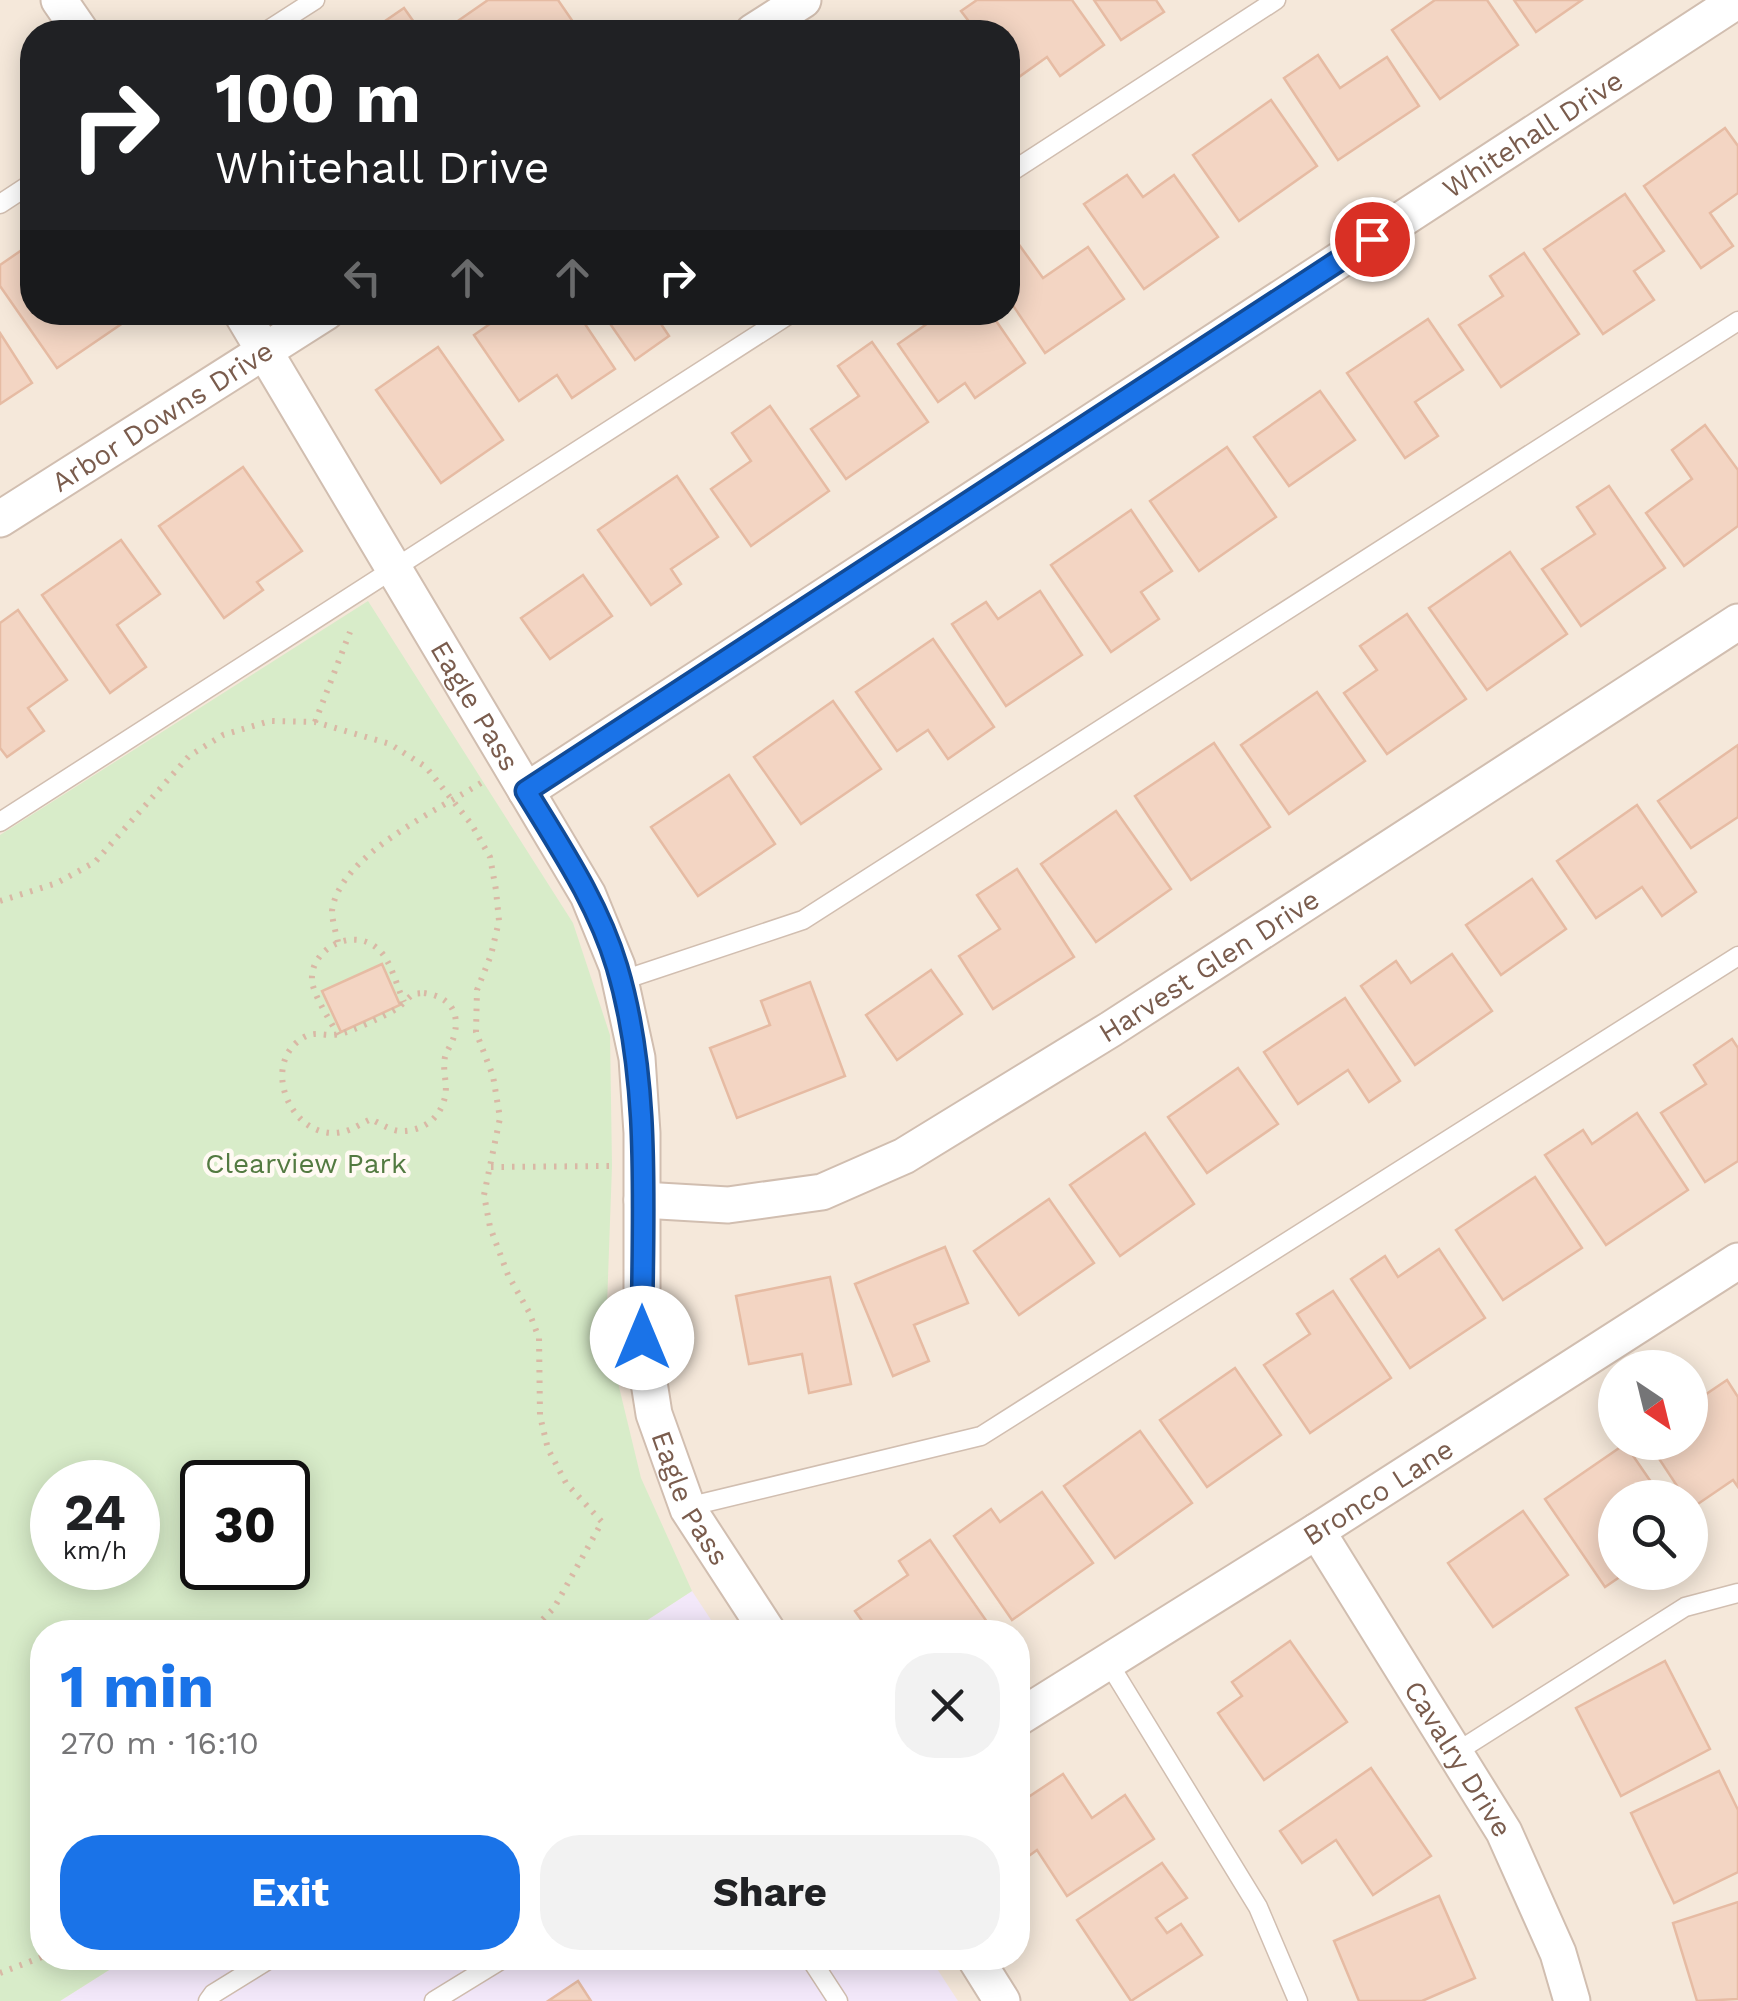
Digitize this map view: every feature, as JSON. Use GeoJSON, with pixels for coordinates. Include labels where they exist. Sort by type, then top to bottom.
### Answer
{"type":"FeatureCollection","features":[{"type":"Feature","properties":{"kind":"street"},"geometry":{"type":"LineString","coordinates":[[771,20],[802,0]]}},
{"type":"Feature","properties":{"kind":"street","name":"Whitehall Drive"},"geometry":{"type":"LineString","coordinates":[[526,791],[1738,0]]}},
{"type":"Feature","properties":{"kind":"street","name":"Eagle Pass"},"geometry":{"type":"LineString","coordinates":[[247,325],[588,894],[617,966],[637,1058],[642,1134],[642,1338],[654,1414],[687,1507],[760,1620]]}},
{"type":"Feature","properties":{"kind":"street","name":"Arbor Downs Drive"},"geometry":{"type":"LineString","coordinates":[[0,519],[307,325]]}},
{"type":"Feature","properties":{"kind":"street","name":"Harvest Glen Drive"},"geometry":{"type":"LineString","coordinates":[[642,1200],[728,1206],[822,1192],[904,1156],[1110,1029],[1738,622]]}},
{"type":"Feature","properties":{"kind":"street","name":"Bronco Lane"},"geometry":{"type":"LineString","coordinates":[[1030,1711],[1738,1261]]}},
{"type":"Feature","properties":{"kind":"street","name":"Cavalry Drive"},"geometry":{"type":"LineString","coordinates":[[1317,1531],[1504,1832],[1558,1953],[1572,2001]]}},
{"type":"Feature","properties":{"kind":"street"},"geometry":{"type":"LineString","coordinates":[[983,1970],[1002,2001]]}},
{"type":"Feature","properties":{"kind":"lane"},"geometry":{"type":"LineString","coordinates":[[284,20],[315,0]]}},
{"type":"Feature","properties":{"kind":"lane"},"geometry":{"type":"LineString","coordinates":[[1020,166],[1276,0]]}},
{"type":"Feature","properties":{"kind":"lane"},"geometry":{"type":"LineString","coordinates":[[620,981],[803,920],[1738,321]]}},
{"type":"Feature","properties":{"kind":"lane"},"geometry":{"type":"LineString","coordinates":[[0,822],[773,325]]}},
{"type":"Feature","properties":{"kind":"lane"},"geometry":{"type":"LineString","coordinates":[[687,1507],[981,1436],[1738,956]]}},
{"type":"Feature","properties":{"kind":"lane"},"geometry":{"type":"LineString","coordinates":[[1455,1753],[1685,1607],[1738,1593]]}},
{"type":"Feature","properties":{"kind":"lane"},"geometry":{"type":"LineString","coordinates":[[1108,1662],[1258,1907],[1298,2001]]}},
{"type":"Feature","properties":{"kind":"lane"},"geometry":{"type":"LineString","coordinates":[[208,2001],[212,1994],[251,1970]]}},
{"type":"Feature","properties":{"kind":"lane"},"geometry":{"type":"LineString","coordinates":[[434,2001],[484,1970]]}},
{"type":"Feature","properties":{"kind":"lane"},"geometry":{"type":"LineString","coordinates":[[818,1970],[838,2001]]}},
{"type":"Feature","properties":{"kind":"path"},"geometry":{"type":"LineString","coordinates":[[315,722],[353,624]]}},
{"type":"Feature","properties":{"kind":"path"},"geometry":{"type":"LineString","coordinates":[[0,901],[58,882],[95,862],[188,756],[224,735],[270,721],[315,722],[390,744],[426,767],[454,800],[490,856],[499,921],[477,990],[476,1032],[494,1076],[500,1118],[484,1194],[490,1227],[539,1338],[540,1416],[548,1449],[566,1483],[602,1522],[554,1608],[542,1620]]}},
{"type":"Feature","properties":{"kind":"path"},"geometry":{"type":"LineString","coordinates":[[338,942],[332,912],[344,880],[368,855],[409,825],[487,779]]}},
{"type":"Feature","properties":{"kind":"path"},"geometry":{"type":"LineString","coordinates":[[338,1035],[312,984],[323,952],[338,942],[367,942],[381,952],[404,1002]]}},
{"type":"Feature","properties":{"kind":"path"},"geometry":{"type":"LineString","coordinates":[[413,994],[438,995],[452,1008],[457,1020],[453,1041],[445,1054],[446,1094],[436,1118],[420,1128],[396,1131],[370,1119],[340,1132],[316,1129],[300,1118],[286,1098],[281,1064],[294,1044],[307,1035],[338,1035],[401,1007],[413,994]]}},
{"type":"Feature","properties":{"kind":"path"},"geometry":{"type":"LineString","coordinates":[[491,1167],[612,1166]]}},
{"type":"Feature","properties":{"kind":"path"},"geometry":{"type":"LineString","coordinates":[[0,1974],[30,1961]]}},
{"type":"Feature","properties":{"kind":"shaded area"},"geometry":{"type":"Polygon","coordinates":[[[0,0],[1738,0],[1738,2001],[0,2001],[0,0]]]}},
{"type":"Feature","properties":{"kind":"shaded area"},"geometry":{"type":"Polygon","coordinates":[[[692,1591],[711,1620],[647,1620],[692,1591]]]}},
{"type":"Feature","properties":{"kind":"shaded area"},"geometry":{"type":"Polygon","coordinates":[[[109,1970],[938,1970],[958,2001],[60,2001],[109,1970]]]}},
{"type":"Feature","properties":{"kind":"green space","name":"Clearview Park"},"geometry":{"type":"Polygon","coordinates":[[[368,601],[573,923],[610,1035],[612,1166],[606,1333],[641,1478],[692,1591],[647,1620],[30,1620],[30,1970],[109,1970],[60,2001],[0,2001],[0,835],[368,601]]]}},
{"type":"Feature","properties":{"kind":"building"},"geometry":{"type":"Polygon","coordinates":[[[488,0],[558,0],[572,20],[459,20],[488,0]]]}},
{"type":"Feature","properties":{"kind":"building"},"geometry":{"type":"Polygon","coordinates":[[[977,0],[1072,0],[1104,45],[1060,76],[1047,57],[1020,76],[1020,20],[968,20],[961,11],[977,0]]]}},
{"type":"Feature","properties":{"kind":"building"},"geometry":{"type":"Polygon","coordinates":[[[1094,0],[1156,0],[1164,12],[1121,40],[1094,0]]]}},
{"type":"Feature","properties":{"kind":"building"},"geometry":{"type":"Polygon","coordinates":[[[1435,0],[1487,0],[1518,45],[1440,99],[1392,30],[1435,0]]]}},
{"type":"Feature","properties":{"kind":"building"},"geometry":{"type":"Polygon","coordinates":[[[1514,0],[1582,0],[1536,32],[1514,0]]]}},
{"type":"Feature","properties":{"kind":"building"},"geometry":{"type":"Polygon","coordinates":[[[404,8],[412,20],[386,20],[404,8]]]}},
{"type":"Feature","properties":{"kind":"building"},"geometry":{"type":"Polygon","coordinates":[[[1318,55],[1340,88],[1387,57],[1419,106],[1338,160],[1284,78],[1318,55]]]}},
{"type":"Feature","properties":{"kind":"building"},"geometry":{"type":"Polygon","coordinates":[[[1271,100],[1317,166],[1239,221],[1193,155],[1271,100]]]}},
{"type":"Feature","properties":{"kind":"building"},"geometry":{"type":"Polygon","coordinates":[[[1725,128],[1738,146],[1738,193],[1710,213],[1733,246],[1701,268],[1644,186],[1725,128]]]}},
{"type":"Feature","properties":{"kind":"building"},"geometry":{"type":"Polygon","coordinates":[[[1127,175],[1143,197],[1174,175],[1218,237],[1144,289],[1084,204],[1127,175]]]}},
{"type":"Feature","properties":{"kind":"building"},"geometry":{"type":"Polygon","coordinates":[[[1625,194],[1664,251],[1634,271],[1654,300],[1603,334],[1544,249],[1625,194]]]}},
{"type":"Feature","properties":{"kind":"building"},"geometry":{"type":"Polygon","coordinates":[[[1020,246],[1043,278],[1088,247],[1124,299],[1045,353],[1020,316],[1020,246]]]}},
{"type":"Feature","properties":{"kind":"building"},"geometry":{"type":"Polygon","coordinates":[[[20,251],[20,315],[0,286],[0,265],[20,251]]]}},
{"type":"Feature","properties":{"kind":"building"},"geometry":{"type":"Polygon","coordinates":[[[1524,253],[1579,334],[1501,387],[1459,325],[1503,296],[1490,276],[1524,253]]]}},
{"type":"Feature","properties":{"kind":"building"},"geometry":{"type":"Polygon","coordinates":[[[1428,319],[1463,370],[1415,402],[1438,436],[1405,458],[1347,373],[1428,319]]]}},
{"type":"Feature","properties":{"kind":"building"},"geometry":{"type":"Polygon","coordinates":[[[27,325],[120,325],[57,368],[27,325]]]}},
{"type":"Feature","properties":{"kind":"building"},"geometry":{"type":"Polygon","coordinates":[[[488,325],[586,325],[615,369],[572,398],[557,375],[519,401],[474,335],[488,325]]]}},
{"type":"Feature","properties":{"kind":"building"},"geometry":{"type":"Polygon","coordinates":[[[611,325],[662,325],[669,336],[635,360],[611,325]]]}},
{"type":"Feature","properties":{"kind":"building"},"geometry":{"type":"Polygon","coordinates":[[[925,325],[999,325],[1025,363],[975,398],[965,383],[938,402],[898,344],[925,325]]]}},
{"type":"Feature","properties":{"kind":"building"},"geometry":{"type":"Polygon","coordinates":[[[0,333],[32,383],[0,404],[0,333]]]}},
{"type":"Feature","properties":{"kind":"building"},"geometry":{"type":"Polygon","coordinates":[[[872,342],[928,422],[846,479],[811,429],[859,396],[838,366],[872,342]]]}},
{"type":"Feature","properties":{"kind":"building"},"geometry":{"type":"Polygon","coordinates":[[[438,347],[503,440],[441,483],[376,390],[438,347]]]}},
{"type":"Feature","properties":{"kind":"building"},"geometry":{"type":"Polygon","coordinates":[[[1320,391],[1355,440],[1289,486],[1254,437],[1320,391]]]}},
{"type":"Feature","properties":{"kind":"building"},"geometry":{"type":"Polygon","coordinates":[[[770,406],[829,491],[751,546],[711,489],[751,461],[732,433],[770,406]]]}},
{"type":"Feature","properties":{"kind":"building"},"geometry":{"type":"Polygon","coordinates":[[[1705,425],[1738,470],[1738,526],[1684,566],[1646,513],[1692,479],[1672,450],[1705,425]]]}},
{"type":"Feature","properties":{"kind":"building"},"geometry":{"type":"Polygon","coordinates":[[[1227,447],[1276,517],[1199,571],[1150,501],[1227,447]]]}},
{"type":"Feature","properties":{"kind":"building"},"geometry":{"type":"Polygon","coordinates":[[[243,467],[302,551],[257,582],[263,590],[224,618],[159,526],[243,467]]]}},
{"type":"Feature","properties":{"kind":"building"},"geometry":{"type":"Polygon","coordinates":[[[677,476],[718,537],[671,569],[681,584],[651,605],[598,530],[677,476]]]}},
{"type":"Feature","properties":{"kind":"building"},"geometry":{"type":"Polygon","coordinates":[[[1609,486],[1665,568],[1581,626],[1542,569],[1595,534],[1577,507],[1609,486]]]}},
{"type":"Feature","properties":{"kind":"building"},"geometry":{"type":"Polygon","coordinates":[[[1131,510],[1172,571],[1141,592],[1159,619],[1111,652],[1051,565],[1131,510]]]}},
{"type":"Feature","properties":{"kind":"building"},"geometry":{"type":"Polygon","coordinates":[[[121,540],[160,594],[117,625],[146,667],[110,693],[42,595],[121,540]]]}},
{"type":"Feature","properties":{"kind":"building"},"geometry":{"type":"Polygon","coordinates":[[[1510,552],[1567,634],[1487,690],[1429,608],[1510,552]]]}},
{"type":"Feature","properties":{"kind":"building"},"geometry":{"type":"Polygon","coordinates":[[[583,575],[612,616],[550,659],[521,618],[583,575]]]}},
{"type":"Feature","properties":{"kind":"building"},"geometry":{"type":"Polygon","coordinates":[[[1040,591],[1082,655],[1006,706],[952,624],[986,602],[998,619],[1040,591]]]}},
{"type":"Feature","properties":{"kind":"building"},"geometry":{"type":"Polygon","coordinates":[[[18,610],[67,680],[28,708],[44,731],[7,757],[0,748],[0,623],[18,610]]]}},
{"type":"Feature","properties":{"kind":"building"},"geometry":{"type":"Polygon","coordinates":[[[1407,614],[1466,699],[1387,754],[1344,693],[1377,670],[1360,646],[1407,614]]]}},
{"type":"Feature","properties":{"kind":"building"},"geometry":{"type":"Polygon","coordinates":[[[933,639],[994,727],[948,759],[928,730],[897,751],[856,692],[933,639]]]}},
{"type":"Feature","properties":{"kind":"building"},"geometry":{"type":"Polygon","coordinates":[[[1317,692],[1365,761],[1289,814],[1241,745],[1317,692]]]}},
{"type":"Feature","properties":{"kind":"building"},"geometry":{"type":"Polygon","coordinates":[[[833,701],[881,769],[801,824],[754,757],[833,701]]]}},
{"type":"Feature","properties":{"kind":"building"},"geometry":{"type":"Polygon","coordinates":[[[1214,743],[1270,827],[1191,880],[1135,796],[1214,743]]]}},
{"type":"Feature","properties":{"kind":"building"},"geometry":{"type":"Polygon","coordinates":[[[1738,745],[1738,817],[1691,848],[1658,801],[1738,745]]]}},
{"type":"Feature","properties":{"kind":"building"},"geometry":{"type":"Polygon","coordinates":[[[729,775],[775,844],[698,896],[651,827],[729,775]]]}},
{"type":"Feature","properties":{"kind":"building"},"geometry":{"type":"Polygon","coordinates":[[[1637,805],[1696,892],[1662,916],[1642,887],[1596,918],[1557,861],[1637,805]]]}},
{"type":"Feature","properties":{"kind":"building"},"geometry":{"type":"Polygon","coordinates":[[[1116,811],[1171,889],[1096,942],[1041,864],[1116,811]]]}},
{"type":"Feature","properties":{"kind":"building"},"geometry":{"type":"Polygon","coordinates":[[[1017,869],[1074,957],[993,1009],[959,956],[1000,929],[977,895],[1017,869]]]}},
{"type":"Feature","properties":{"kind":"building"},"geometry":{"type":"Polygon","coordinates":[[[1532,879],[1566,929],[1501,975],[1466,925],[1532,879]]]}},
{"type":"Feature","properties":{"kind":"building"},"geometry":{"type":"Polygon","coordinates":[[[1452,954],[1492,1011],[1415,1065],[1361,986],[1396,961],[1411,983],[1452,954]]]}},
{"type":"Feature","properties":{"kind":"building"},"geometry":{"type":"Polygon","coordinates":[[[382,964],[400,1005],[341,1032],[322,991],[382,964]]]}},
{"type":"Feature","properties":{"kind":"building"},"geometry":{"type":"Polygon","coordinates":[[[931,970],[962,1014],[897,1060],[866,1015],[931,970]]]}},
{"type":"Feature","properties":{"kind":"building"},"geometry":{"type":"Polygon","coordinates":[[[810,982],[845,1076],[737,1118],[710,1048],[770,1025],[761,1001],[810,982]]]}},
{"type":"Feature","properties":{"kind":"building"},"geometry":{"type":"Polygon","coordinates":[[[1345,998],[1400,1081],[1369,1102],[1348,1070],[1298,1104],[1264,1052],[1345,998]]]}},
{"type":"Feature","properties":{"kind":"building"},"geometry":{"type":"Polygon","coordinates":[[[1732,1039],[1738,1048],[1738,1161],[1705,1182],[1661,1113],[1706,1084],[1694,1065],[1732,1039]]]}},
{"type":"Feature","properties":{"kind":"building"},"geometry":{"type":"Polygon","coordinates":[[[1238,1068],[1278,1124],[1207,1173],[1168,1117],[1238,1068]]]}},
{"type":"Feature","properties":{"kind":"building"},"geometry":{"type":"Polygon","coordinates":[[[1637,1113],[1688,1190],[1606,1245],[1545,1155],[1583,1130],[1592,1144],[1637,1113]]]}},
{"type":"Feature","properties":{"kind":"building"},"geometry":{"type":"Polygon","coordinates":[[[1145,1133],[1194,1204],[1120,1256],[1070,1185],[1145,1133]]]}},
{"type":"Feature","properties":{"kind":"building"},"geometry":{"type":"Polygon","coordinates":[[[1535,1177],[1582,1248],[1503,1300],[1456,1230],[1535,1177]]]}},
{"type":"Feature","properties":{"kind":"building"},"geometry":{"type":"Polygon","coordinates":[[[1049,1199],[1094,1263],[1019,1315],[974,1251],[1049,1199]]]}},
{"type":"Feature","properties":{"kind":"building"},"geometry":{"type":"Polygon","coordinates":[[[945,1247],[968,1303],[914,1325],[929,1361],[893,1376],[855,1284],[945,1247]]]}},
{"type":"Feature","properties":{"kind":"building"},"geometry":{"type":"Polygon","coordinates":[[[1439,1249],[1485,1318],[1410,1368],[1351,1279],[1385,1256],[1398,1277],[1439,1249]]]}},
{"type":"Feature","properties":{"kind":"building"},"geometry":{"type":"Polygon","coordinates":[[[830,1277],[851,1384],[809,1393],[802,1354],[749,1364],[736,1296],[830,1277]]]}},
{"type":"Feature","properties":{"kind":"building"},"geometry":{"type":"Polygon","coordinates":[[[1333,1291],[1391,1378],[1310,1433],[1264,1365],[1310,1334],[1297,1314],[1333,1291]]]}},
{"type":"Feature","properties":{"kind":"building"},"geometry":{"type":"Polygon","coordinates":[[[1235,1368],[1281,1435],[1207,1487],[1160,1420],[1235,1368]]]}},
{"type":"Feature","properties":{"kind":"building"},"geometry":{"type":"Polygon","coordinates":[[[1727,1380],[1738,1397],[1738,1487],[1733,1480],[1708,1497],[1708,1480],[1673,1480],[1660,1460],[1708,1460],[1708,1393],[1727,1380]]]}},
{"type":"Feature","properties":{"kind":"building"},"geometry":{"type":"Polygon","coordinates":[[[1140,1431],[1192,1503],[1115,1558],[1064,1486],[1140,1431]]]}},
{"type":"Feature","properties":{"kind":"building"},"geometry":{"type":"Polygon","coordinates":[[[1602,1460],[1636,1460],[1650,1480],[1598,1480],[1598,1577],[1545,1499],[1602,1460]]]}},
{"type":"Feature","properties":{"kind":"building"},"geometry":{"type":"Polygon","coordinates":[[[1042,1492],[1093,1563],[1012,1620],[954,1536],[991,1509],[1000,1522],[1042,1492]]]}},
{"type":"Feature","properties":{"kind":"building"},"geometry":{"type":"Polygon","coordinates":[[[1523,1511],[1568,1575],[1493,1627],[1448,1563],[1523,1511]]]}},
{"type":"Feature","properties":{"kind":"building"},"geometry":{"type":"Polygon","coordinates":[[[930,1540],[986,1620],[861,1620],[855,1611],[908,1575],[899,1561],[930,1540]]]}},
{"type":"Feature","properties":{"kind":"building"},"geometry":{"type":"Polygon","coordinates":[[[1290,1641],[1347,1722],[1264,1780],[1218,1713],[1242,1696],[1232,1682],[1290,1641]]]}},
{"type":"Feature","properties":{"kind":"building"},"geometry":{"type":"Polygon","coordinates":[[[1665,1661],[1710,1749],[1621,1796],[1576,1708],[1665,1661]]]}},
{"type":"Feature","properties":{"kind":"building"},"geometry":{"type":"Polygon","coordinates":[[[1371,1768],[1431,1856],[1373,1895],[1336,1840],[1302,1863],[1280,1831],[1371,1768]]]}},
{"type":"Feature","properties":{"kind":"building"},"geometry":{"type":"Polygon","coordinates":[[[1719,1771],[1738,1810],[1738,1872],[1674,1903],[1631,1813],[1719,1771]]]}},
{"type":"Feature","properties":{"kind":"building"},"geometry":{"type":"Polygon","coordinates":[[[1063,1774],[1092,1818],[1125,1795],[1154,1839],[1067,1896],[1037,1850],[1030,1855],[1030,1796],[1063,1774]]]}},
{"type":"Feature","properties":{"kind":"building"},"geometry":{"type":"Polygon","coordinates":[[[1162,1863],[1187,1898],[1156,1918],[1167,1933],[1181,1924],[1202,1955],[1131,2001],[1077,1920],[1162,1863]]]}},
{"type":"Feature","properties":{"kind":"building"},"geometry":{"type":"Polygon","coordinates":[[[1439,1896],[1475,1978],[1422,2001],[1359,2001],[1334,1941],[1439,1896]]]}},
{"type":"Feature","properties":{"kind":"building"},"geometry":{"type":"Polygon","coordinates":[[[1738,1902],[1738,1999],[1697,2001],[1673,1923],[1738,1902]]]}},
{"type":"Feature","properties":{"kind":"building"},"geometry":{"type":"Polygon","coordinates":[[[578,1981],[591,2001],[548,2001],[578,1981]]]}},
{"type":"Feature","properties":{"kind":"route"},"geometry":{"type":"LineString","coordinates":[[642,1338],[642,1134],[637,1058],[617,966],[588,894],[526,791],[1372,239]]}}]}
